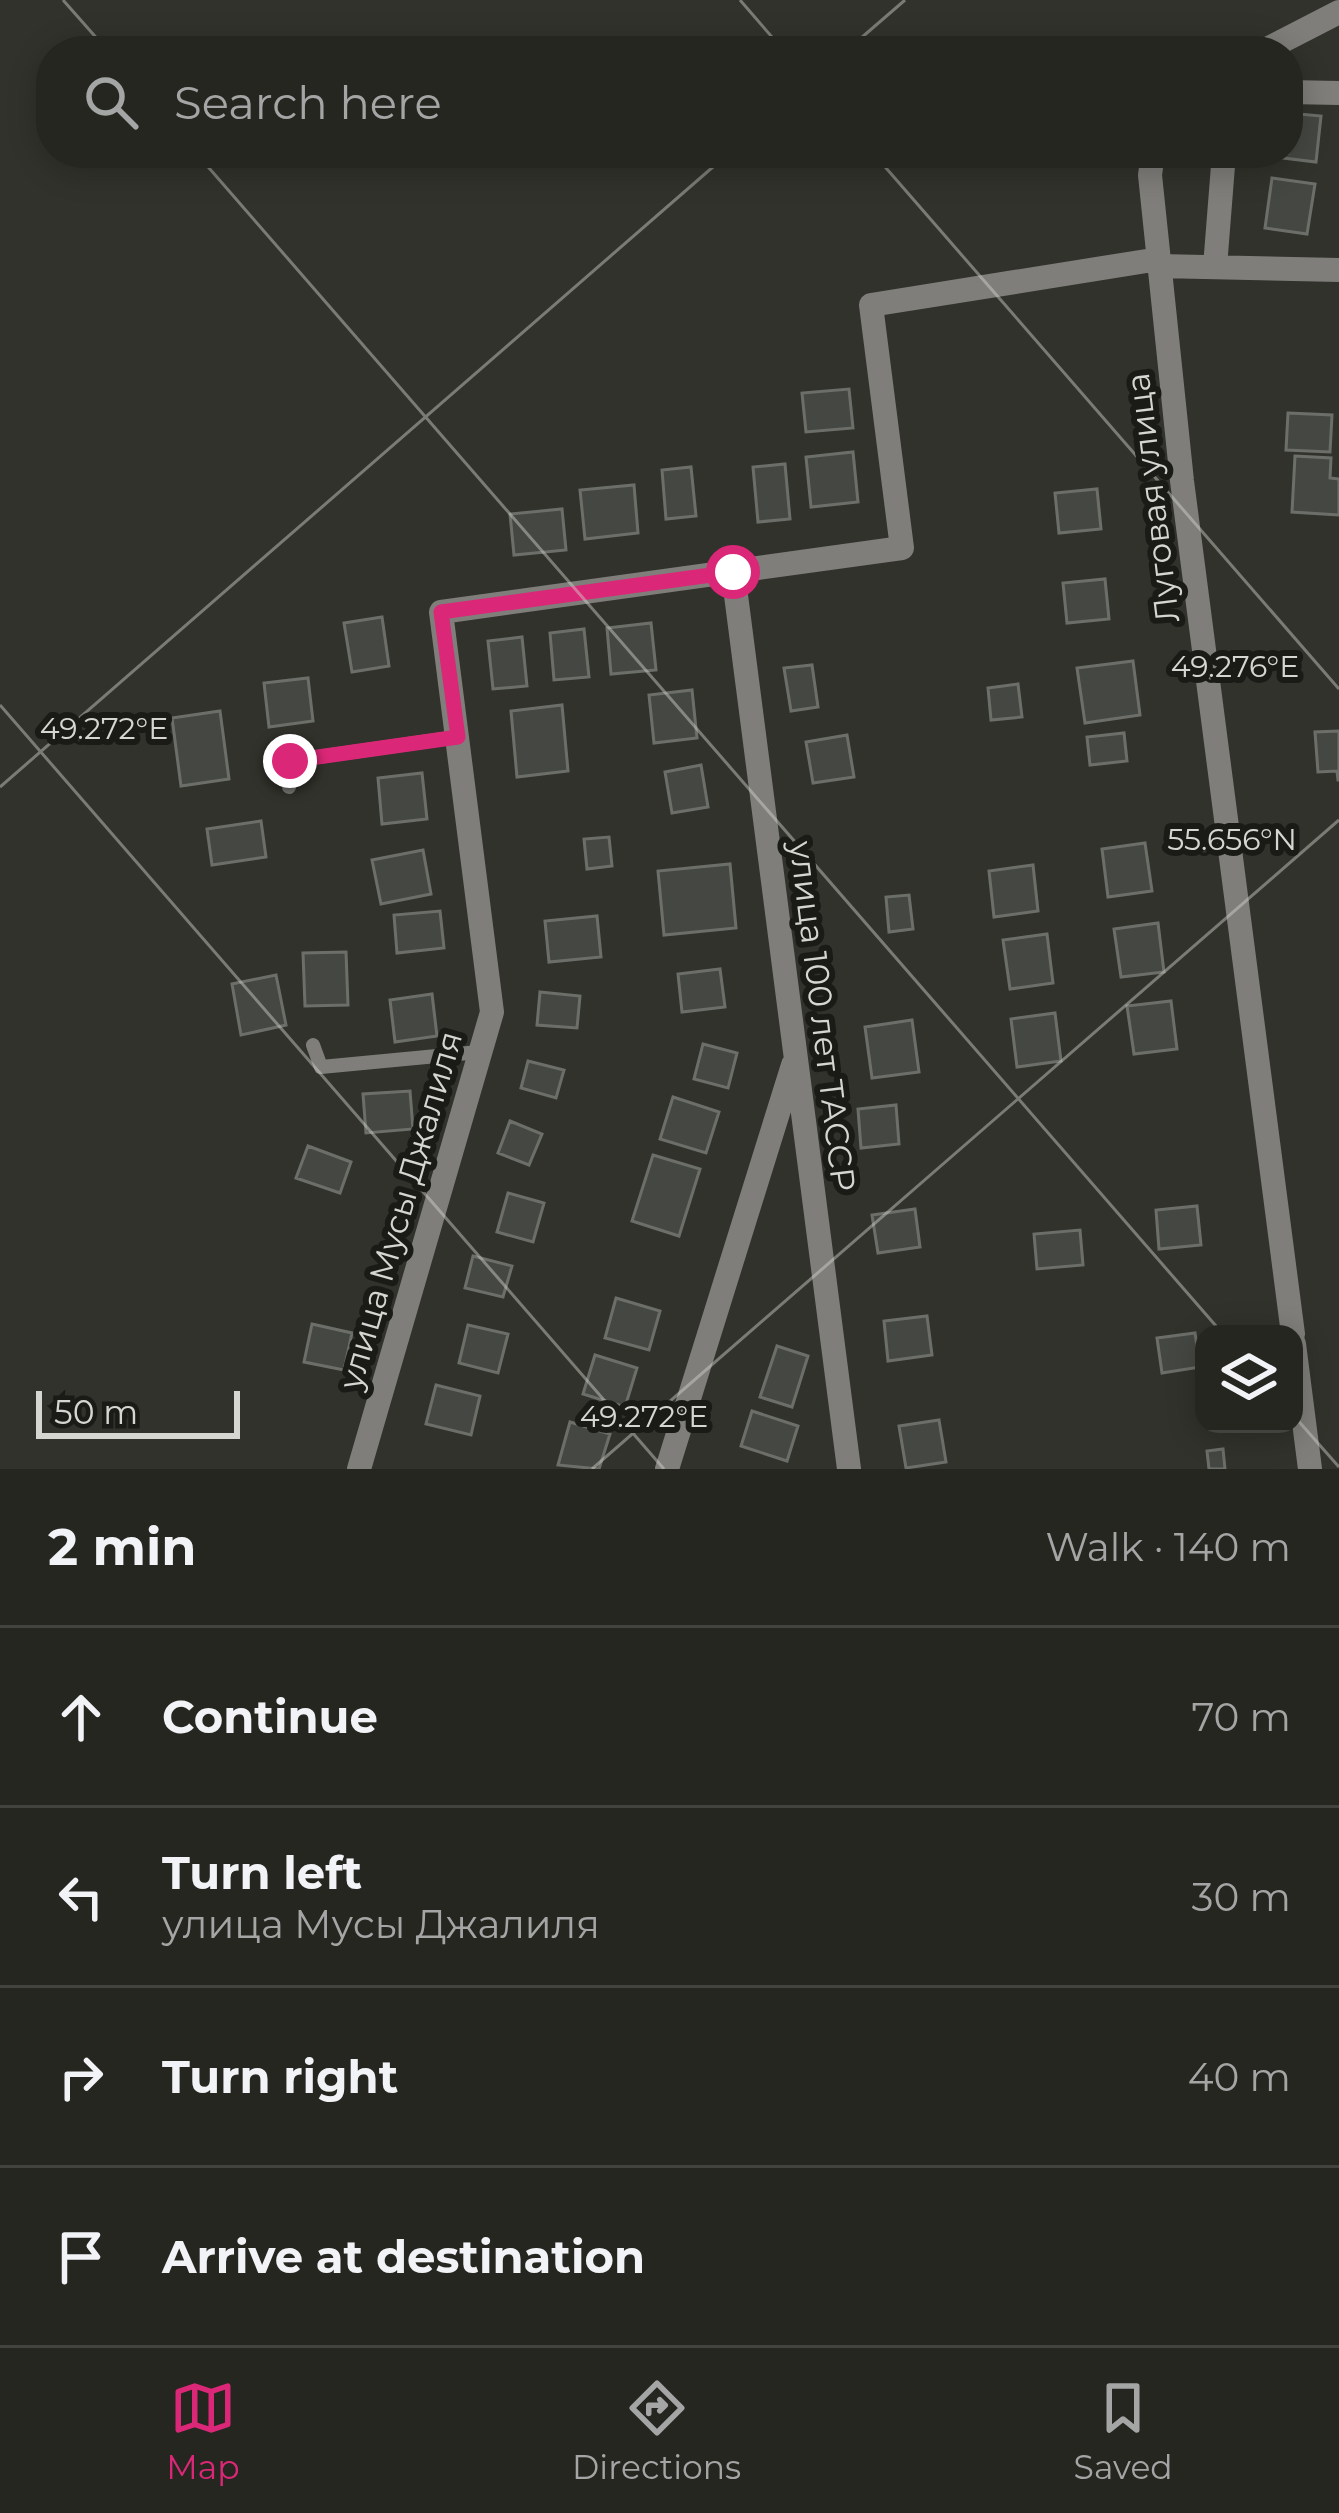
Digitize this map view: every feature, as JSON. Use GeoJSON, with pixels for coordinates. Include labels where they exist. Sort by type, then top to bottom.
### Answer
{"type":"FeatureCollection","features":[{"type":"Feature","properties":{"kind":"street"},"geometry":{"type":"LineString","coordinates":[[1292,36],[1339,12]]}},
{"type":"Feature","properties":{"kind":"street"},"geometry":{"type":"LineString","coordinates":[[1303,92],[1339,93]]}},
{"type":"Feature","properties":{"kind":"street","name":"Луговая улица"},"geometry":{"type":"LineString","coordinates":[[1151,168],[1182,481],[1292,1325]]}},
{"type":"Feature","properties":{"kind":"street"},"geometry":{"type":"LineString","coordinates":[[1215,268],[1224,168]]}},
{"type":"Feature","properties":{"kind":"street"},"geometry":{"type":"LineString","coordinates":[[733,572],[902,548],[872,305],[1159,262],[1339,270]]}},
{"type":"Feature","properties":{"kind":"street","name":"улица Мусы Джалиля"},"geometry":{"type":"LineString","coordinates":[[358,1469],[493,1012],[441,612],[733,572]]}},
{"type":"Feature","properties":{"kind":"street","name":"улица 100 лет ТАССР"},"geometry":{"type":"LineString","coordinates":[[733,572],[848,1469]]}},
{"type":"Feature","properties":{"kind":"street"},"geometry":{"type":"LineString","coordinates":[[667,1469],[795,1057]]}},
{"type":"Feature","properties":{"kind":"street"},"geometry":{"type":"LineString","coordinates":[[1303,1414],[1310,1469]]}},
{"type":"Feature","properties":{"kind":"lane"},"geometry":{"type":"LineString","coordinates":[[289,787],[290,761],[458,737]]}},
{"type":"Feature","properties":{"kind":"lane"},"geometry":{"type":"LineString","coordinates":[[313,1045],[321,1067],[479,1052]]}},
{"type":"Feature","properties":{"kind":"building"},"geometry":{"type":"Polygon","coordinates":[[[1303,114],[1321,116],[1316,162],[1303,160],[1303,114]]]}},
{"type":"Feature","properties":{"kind":"building"},"geometry":{"type":"Polygon","coordinates":[[[1272,178],[1315,184],[1307,234],[1265,228],[1272,178]]]}},
{"type":"Feature","properties":{"kind":"building"},"geometry":{"type":"Polygon","coordinates":[[[849,389],[853,428],[806,432],[802,393],[849,389]]]}},
{"type":"Feature","properties":{"kind":"building"},"geometry":{"type":"Polygon","coordinates":[[[1288,413],[1332,415],[1330,452],[1286,450],[1288,413]]]}},
{"type":"Feature","properties":{"kind":"building"},"geometry":{"type":"Polygon","coordinates":[[[853,452],[858,502],[811,507],[806,457],[853,452]]]}},
{"type":"Feature","properties":{"kind":"building"},"geometry":{"type":"Polygon","coordinates":[[[1295,456],[1331,458],[1330,478],[1339,479],[1339,515],[1292,512],[1295,456]]]}},
{"type":"Feature","properties":{"kind":"building"},"geometry":{"type":"Polygon","coordinates":[[[785,464],[790,519],[758,522],[753,467],[785,464]]]}},
{"type":"Feature","properties":{"kind":"building"},"geometry":{"type":"Polygon","coordinates":[[[691,467],[696,516],[666,519],[662,470],[691,467]]]}},
{"type":"Feature","properties":{"kind":"building"},"geometry":{"type":"Polygon","coordinates":[[[634,485],[638,533],[585,539],[580,490],[634,485]]]}},
{"type":"Feature","properties":{"kind":"building"},"geometry":{"type":"Polygon","coordinates":[[[1097,489],[1101,529],[1059,533],[1055,493],[1097,489]]]}},
{"type":"Feature","properties":{"kind":"building"},"geometry":{"type":"Polygon","coordinates":[[[562,509],[566,550],[514,555],[510,514],[562,509]]]}},
{"type":"Feature","properties":{"kind":"building"},"geometry":{"type":"Polygon","coordinates":[[[1105,579],[1109,619],[1067,623],[1063,583],[1105,579]]]}},
{"type":"Feature","properties":{"kind":"building"},"geometry":{"type":"Polygon","coordinates":[[[382,617],[389,666],[352,672],[344,623],[382,617]]]}},
{"type":"Feature","properties":{"kind":"building"},"geometry":{"type":"Polygon","coordinates":[[[651,623],[656,670],[611,674],[607,628],[651,623]]]}},
{"type":"Feature","properties":{"kind":"building"},"geometry":{"type":"Polygon","coordinates":[[[584,629],[589,677],[554,680],[550,633],[584,629]]]}},
{"type":"Feature","properties":{"kind":"building"},"geometry":{"type":"Polygon","coordinates":[[[522,637],[527,686],[493,689],[488,641],[522,637]]]}},
{"type":"Feature","properties":{"kind":"building"},"geometry":{"type":"Polygon","coordinates":[[[1133,661],[1140,715],[1085,723],[1077,668],[1133,661]]]}},
{"type":"Feature","properties":{"kind":"building"},"geometry":{"type":"Polygon","coordinates":[[[812,665],[818,707],[791,711],[784,668],[812,665]]]}},
{"type":"Feature","properties":{"kind":"building"},"geometry":{"type":"Polygon","coordinates":[[[308,678],[313,721],[269,727],[264,683],[308,678]]]}},
{"type":"Feature","properties":{"kind":"building"},"geometry":{"type":"Polygon","coordinates":[[[1018,684],[1022,717],[991,720],[988,688],[1018,684]]]}},
{"type":"Feature","properties":{"kind":"building"},"geometry":{"type":"Polygon","coordinates":[[[692,690],[697,738],[654,743],[649,695],[692,690]]]}},
{"type":"Feature","properties":{"kind":"building"},"geometry":{"type":"Polygon","coordinates":[[[562,705],[568,771],[517,777],[511,711],[562,705]]]}},
{"type":"Feature","properties":{"kind":"building"},"geometry":{"type":"Polygon","coordinates":[[[220,711],[229,779],[181,786],[172,718],[220,711]]]}},
{"type":"Feature","properties":{"kind":"building"},"geometry":{"type":"Polygon","coordinates":[[[1339,731],[1338,780],[1337,771],[1318,772],[1315,732],[1339,731]]]}},
{"type":"Feature","properties":{"kind":"building"},"geometry":{"type":"Polygon","coordinates":[[[1124,733],[1127,761],[1090,765],[1087,737],[1124,733]]]}},
{"type":"Feature","properties":{"kind":"building"},"geometry":{"type":"Polygon","coordinates":[[[847,735],[854,777],[813,783],[806,742],[847,735]]]}},
{"type":"Feature","properties":{"kind":"building"},"geometry":{"type":"Polygon","coordinates":[[[701,765],[708,807],[672,813],[665,772],[701,765]]]}},
{"type":"Feature","properties":{"kind":"building"},"geometry":{"type":"Polygon","coordinates":[[[422,773],[427,819],[382,824],[378,778],[422,773]]]}},
{"type":"Feature","properties":{"kind":"building"},"geometry":{"type":"Polygon","coordinates":[[[261,821],[266,857],[212,865],[207,829],[261,821]]]}},
{"type":"Feature","properties":{"kind":"building"},"geometry":{"type":"Polygon","coordinates":[[[609,837],[612,866],[587,869],[584,839],[609,837]]]}},
{"type":"Feature","properties":{"kind":"building"},"geometry":{"type":"Polygon","coordinates":[[[1145,843],[1152,891],[1108,897],[1102,849],[1145,843]]]}},
{"type":"Feature","properties":{"kind":"building"},"geometry":{"type":"Polygon","coordinates":[[[423,850],[431,894],[381,904],[372,860],[423,850]]]}},
{"type":"Feature","properties":{"kind":"building"},"geometry":{"type":"Polygon","coordinates":[[[730,864],[736,928],[664,935],[658,871],[730,864]]]}},
{"type":"Feature","properties":{"kind":"building"},"geometry":{"type":"Polygon","coordinates":[[[1033,865],[1038,911],[994,917],[989,871],[1033,865]]]}},
{"type":"Feature","properties":{"kind":"building"},"geometry":{"type":"Polygon","coordinates":[[[909,895],[913,929],[889,932],[886,897],[909,895]]]}},
{"type":"Feature","properties":{"kind":"building"},"geometry":{"type":"Polygon","coordinates":[[[440,911],[444,948],[397,953],[394,915],[440,911]]]}},
{"type":"Feature","properties":{"kind":"building"},"geometry":{"type":"Polygon","coordinates":[[[597,916],[601,957],[549,962],[545,921],[597,916]]]}},
{"type":"Feature","properties":{"kind":"building"},"geometry":{"type":"Polygon","coordinates":[[[1158,923],[1164,972],[1121,977],[1114,929],[1158,923]]]}},
{"type":"Feature","properties":{"kind":"building"},"geometry":{"type":"Polygon","coordinates":[[[1047,934],[1053,983],[1010,989],[1003,940],[1047,934]]]}},
{"type":"Feature","properties":{"kind":"building"},"geometry":{"type":"Polygon","coordinates":[[[346,952],[348,1005],[305,1006],[303,953],[346,952]]]}},
{"type":"Feature","properties":{"kind":"building"},"geometry":{"type":"Polygon","coordinates":[[[720,969],[725,1007],[682,1012],[678,974],[720,969]]]}},
{"type":"Feature","properties":{"kind":"building"},"geometry":{"type":"Polygon","coordinates":[[[276,975],[286,1025],[241,1035],[232,984],[276,975]]]}},
{"type":"Feature","properties":{"kind":"building"},"geometry":{"type":"Polygon","coordinates":[[[540,992],[580,996],[577,1028],[537,1025],[540,992]]]}},
{"type":"Feature","properties":{"kind":"building"},"geometry":{"type":"Polygon","coordinates":[[[432,994],[437,1036],[395,1042],[390,1000],[432,994]]]}},
{"type":"Feature","properties":{"kind":"building"},"geometry":{"type":"Polygon","coordinates":[[[1171,1001],[1177,1049],[1134,1054],[1127,1006],[1171,1001]]]}},
{"type":"Feature","properties":{"kind":"building"},"geometry":{"type":"Polygon","coordinates":[[[1055,1013],[1061,1061],[1017,1067],[1011,1019],[1055,1013]]]}},
{"type":"Feature","properties":{"kind":"building"},"geometry":{"type":"Polygon","coordinates":[[[912,1020],[919,1072],[872,1078],[865,1027],[912,1020]]]}},
{"type":"Feature","properties":{"kind":"building"},"geometry":{"type":"Polygon","coordinates":[[[703,1044],[737,1053],[728,1088],[694,1079],[703,1044]]]}},
{"type":"Feature","properties":{"kind":"building"},"geometry":{"type":"Polygon","coordinates":[[[528,1061],[564,1070],[556,1098],[521,1088],[528,1061]]]}},
{"type":"Feature","properties":{"kind":"building"},"geometry":{"type":"Polygon","coordinates":[[[410,1091],[413,1129],[366,1133],[363,1094],[410,1091]]]}},
{"type":"Feature","properties":{"kind":"building"},"geometry":{"type":"Polygon","coordinates":[[[673,1097],[719,1112],[706,1153],[660,1139],[673,1097]]]}},
{"type":"Feature","properties":{"kind":"building"},"geometry":{"type":"Polygon","coordinates":[[[896,1105],[899,1144],[861,1148],[858,1109],[896,1105]]]}},
{"type":"Feature","properties":{"kind":"building"},"geometry":{"type":"Polygon","coordinates":[[[510,1121],[542,1134],[529,1165],[498,1153],[510,1121]]]}},
{"type":"Feature","properties":{"kind":"building"},"geometry":{"type":"Polygon","coordinates":[[[308,1146],[351,1162],[340,1193],[296,1178],[308,1146]]]}},
{"type":"Feature","properties":{"kind":"building"},"geometry":{"type":"Polygon","coordinates":[[[653,1155],[700,1169],[679,1236],[632,1221],[653,1155]]]}},
{"type":"Feature","properties":{"kind":"building"},"geometry":{"type":"Polygon","coordinates":[[[508,1193],[544,1203],[533,1242],[497,1232],[508,1193]]]}},
{"type":"Feature","properties":{"kind":"building"},"geometry":{"type":"Polygon","coordinates":[[[1197,1206],[1201,1245],[1159,1249],[1156,1210],[1197,1206]]]}},
{"type":"Feature","properties":{"kind":"building"},"geometry":{"type":"Polygon","coordinates":[[[915,1209],[920,1247],[878,1253],[872,1215],[915,1209]]]}},
{"type":"Feature","properties":{"kind":"building"},"geometry":{"type":"Polygon","coordinates":[[[1080,1230],[1083,1265],[1037,1269],[1034,1234],[1080,1230]]]}},
{"type":"Feature","properties":{"kind":"building"},"geometry":{"type":"Polygon","coordinates":[[[473,1256],[512,1266],[503,1297],[465,1288],[473,1256]]]}},
{"type":"Feature","properties":{"kind":"building"},"geometry":{"type":"Polygon","coordinates":[[[616,1298],[660,1311],[649,1350],[605,1338],[616,1298]]]}},
{"type":"Feature","properties":{"kind":"building"},"geometry":{"type":"Polygon","coordinates":[[[927,1316],[932,1355],[888,1361],[884,1321],[927,1316]]]}},
{"type":"Feature","properties":{"kind":"building"},"geometry":{"type":"Polygon","coordinates":[[[312,1324],[352,1333],[344,1370],[304,1362],[312,1324]]]}},
{"type":"Feature","properties":{"kind":"building"},"geometry":{"type":"Polygon","coordinates":[[[468,1325],[508,1334],[498,1373],[459,1363],[468,1325]]]}},
{"type":"Feature","properties":{"kind":"building"},"geometry":{"type":"Polygon","coordinates":[[[1195,1333],[1195,1368],[1162,1373],[1157,1338],[1195,1333]]]}},
{"type":"Feature","properties":{"kind":"building"},"geometry":{"type":"Polygon","coordinates":[[[777,1346],[808,1356],[792,1407],[760,1397],[777,1346]]]}},
{"type":"Feature","properties":{"kind":"building"},"geometry":{"type":"Polygon","coordinates":[[[595,1355],[637,1368],[625,1407],[583,1394],[595,1355]]]}},
{"type":"Feature","properties":{"kind":"building"},"geometry":{"type":"Polygon","coordinates":[[[436,1385],[480,1396],[471,1435],[426,1424],[436,1385]]]}},
{"type":"Feature","properties":{"kind":"building"},"geometry":{"type":"Polygon","coordinates":[[[752,1411],[798,1426],[787,1461],[741,1446],[752,1411]]]}},
{"type":"Feature","properties":{"kind":"building"},"geometry":{"type":"Polygon","coordinates":[[[939,1420],[946,1462],[906,1468],[899,1426],[939,1420]]]}},
{"type":"Feature","properties":{"kind":"building"},"geometry":{"type":"Polygon","coordinates":[[[570,1422],[610,1434],[599,1469],[558,1465],[570,1422]]]}},
{"type":"Feature","properties":{"kind":"building"},"geometry":{"type":"Polygon","coordinates":[[[1223,1449],[1225,1469],[1209,1469],[1207,1451],[1223,1449]]]}},
{"type":"Feature","properties":{"kind":"route"},"geometry":{"type":"LineString","coordinates":[[290,761],[458,737],[441,612],[733,572]]}}]}
